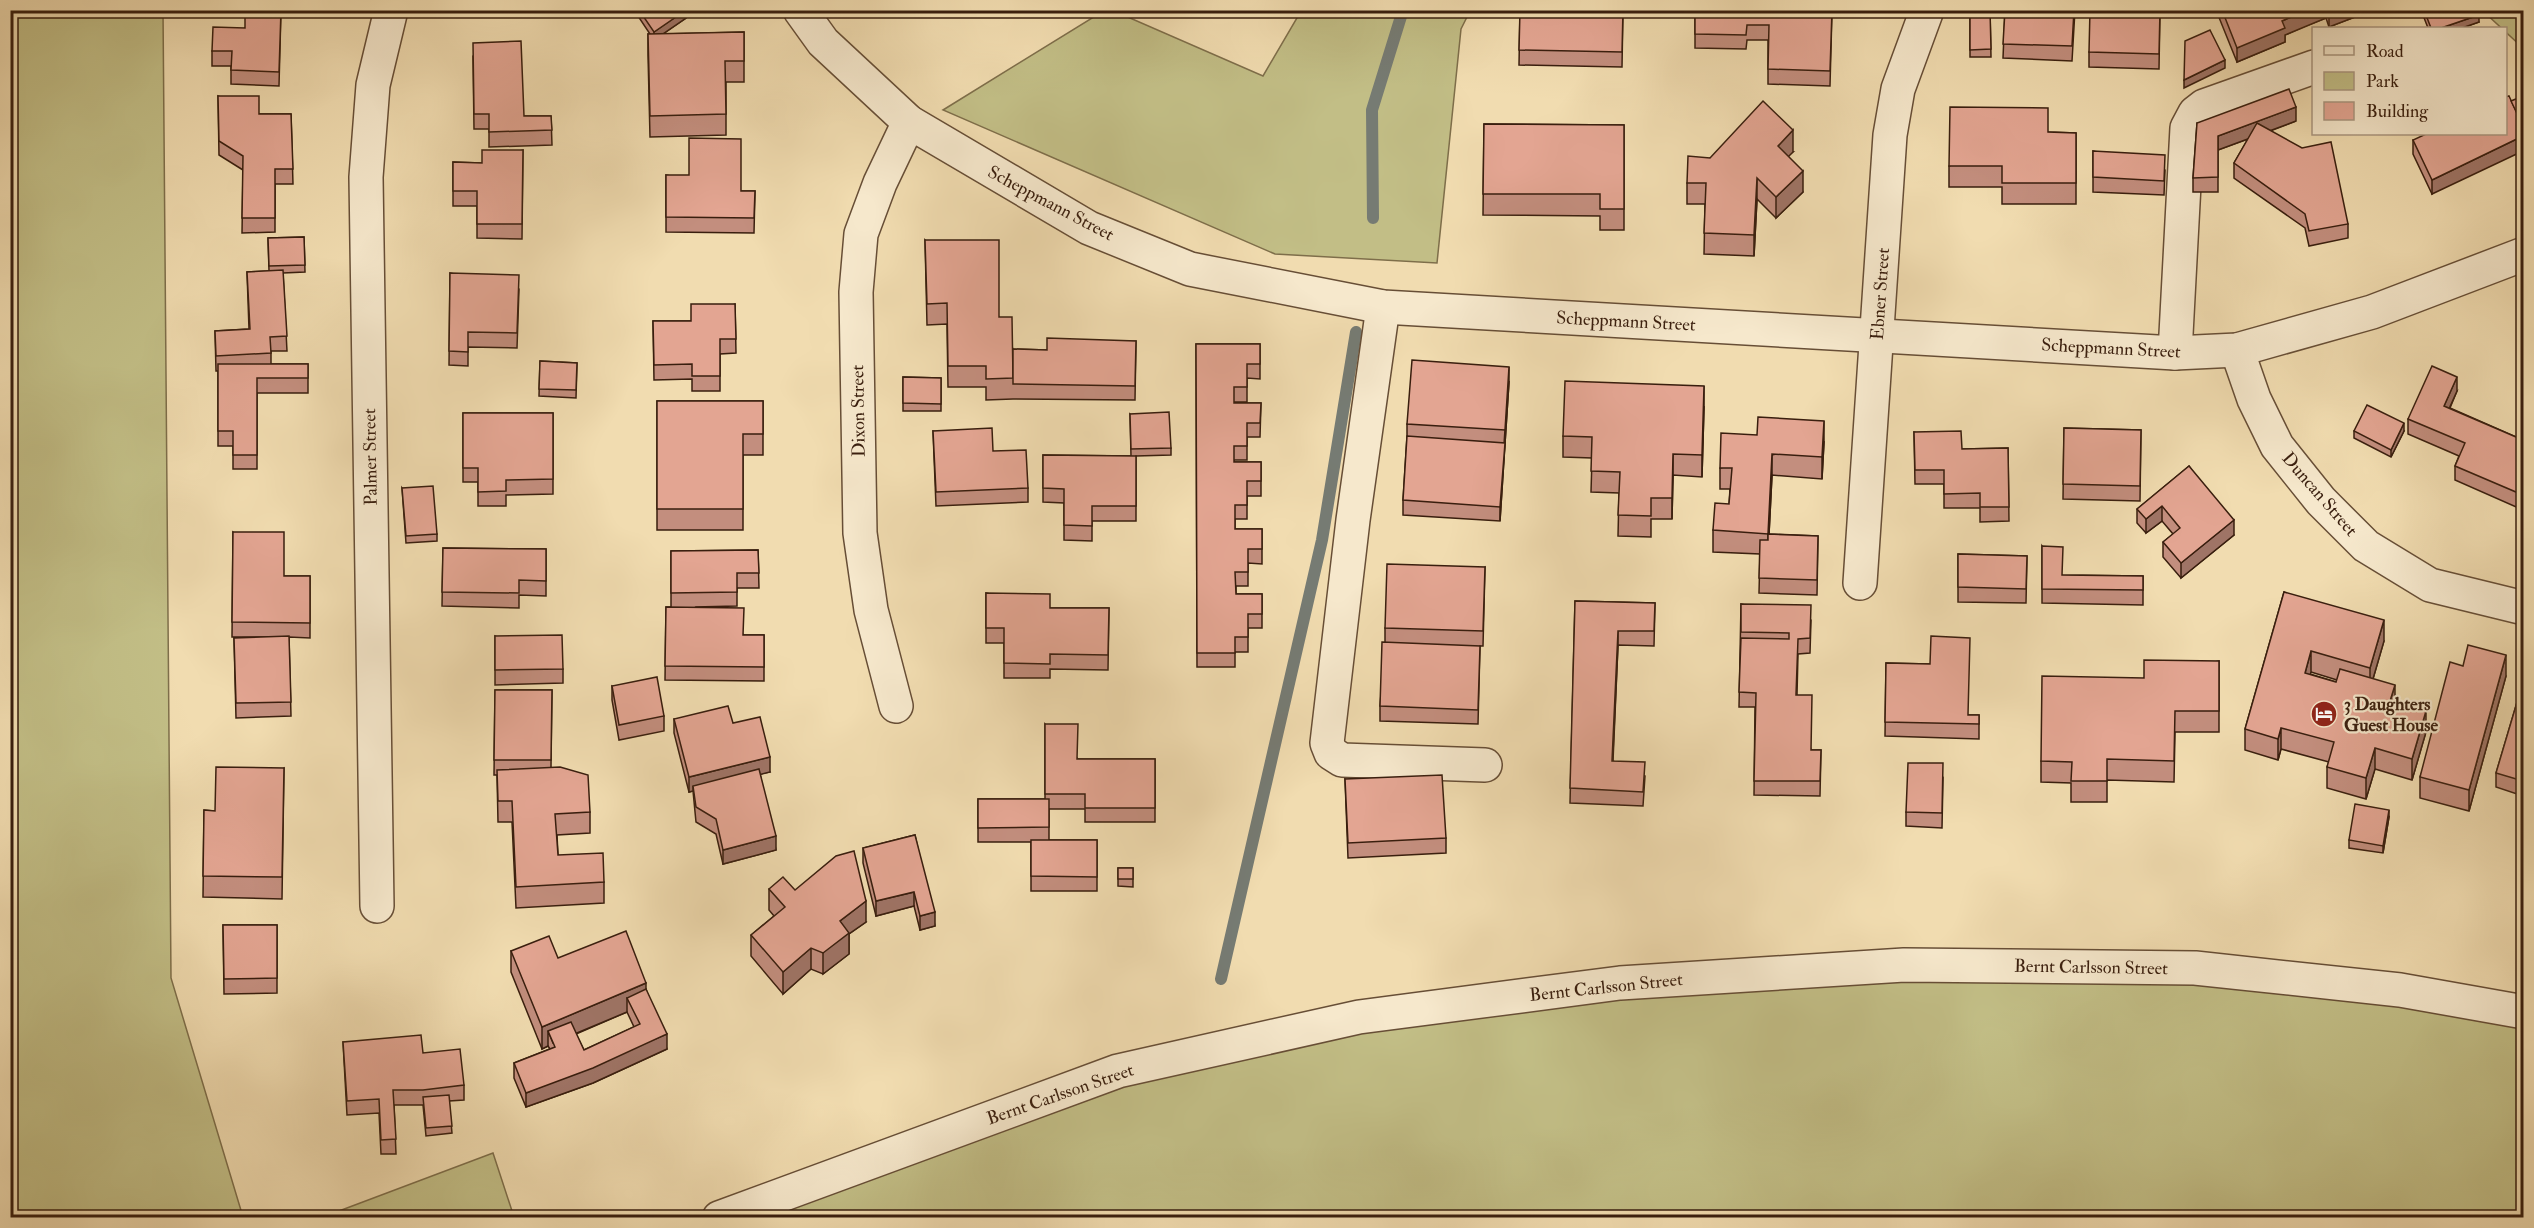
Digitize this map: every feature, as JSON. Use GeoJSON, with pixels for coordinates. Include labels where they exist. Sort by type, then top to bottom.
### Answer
{"type":"FeatureCollection","features":[{"type":"Feature","properties":{"kind":"street","name":"Palmer Street"},"geometry":{"type":"LineString","coordinates":[[377,906],[366,177],[373,85],[391,10]]}},
{"type":"Feature","properties":{"kind":"street","name":"Scheppmann Street"},"geometry":{"type":"LineString","coordinates":[[800,10],[823,42],[909,122],[1089,228],[1190,269],[1383,307],[2175,352],[2237,350],[2372,312],[2523,254]]}},
{"type":"Feature","properties":{"kind":"street","name":"Ebner Street"},"geometry":{"type":"LineString","coordinates":[[1860,583],[1890,135],[1898,89],[1927,10]]}},
{"type":"Feature","properties":{"kind":"street"},"geometry":{"type":"LineString","coordinates":[[2175,352],[2187,128],[2195,113],[2204,106],[2312,67]]}},
{"type":"Feature","properties":{"kind":"street","name":"Dixon Street"},"geometry":{"type":"LineString","coordinates":[[896,706],[871,610],[860,533],[856,292],[861,234],[880,183],[909,122]]}},
{"type":"Feature","properties":{"kind":"street"},"geometry":{"type":"LineString","coordinates":[[1383,307],[1353,520],[1327,743],[1331,753],[1342,760],[1485,765]]}},
{"type":"Feature","properties":{"kind":"street","name":"Duncan Street"},"geometry":{"type":"LineString","coordinates":[[2237,350],[2254,399],[2277,446],[2321,501],[2366,546],[2430,585],[2523,608]]}},
{"type":"Feature","properties":{"kind":"street","name":"Bernt Carlsson Street"},"geometry":{"type":"LineString","coordinates":[[719,1218],[1118,1071],[1359,1017],[1620,983],[1904,964],[2195,968],[2400,990],[2523,1012]]}},
{"type":"Feature","properties":{"kind":"green space"},"geometry":{"type":"Polygon","coordinates":[[[1105,10],[1114,11],[1263,76],[1301,11],[1470,11],[1461,29],[1437,263],[1275,254],[943,110],[1105,10]]]}},
{"type":"Feature","properties":{"kind":"green space"},"geometry":{"type":"Polygon","coordinates":[[[18,11],[163,11],[171,978],[243,1217],[11,1217],[10,90],[18,11]]]}},
{"type":"Feature","properties":{"kind":"green space"},"geometry":{"type":"Polygon","coordinates":[[[2483,11],[2523,11],[2523,48],[2507,33],[2507,27],[2500,27],[2483,11]]]}},
{"type":"Feature","properties":{"kind":"green space"},"geometry":{"type":"Polygon","coordinates":[[[2195,968],[2523,1012],[2523,1217],[719,1218],[1118,1071],[1620,983],[2195,968]]]}},
{"type":"Feature","properties":{"kind":"green space"},"geometry":{"type":"Polygon","coordinates":[[[493,1153],[514,1217],[323,1217],[493,1153]]]}},
{"type":"Feature","properties":{"kind":"building"},"geometry":{"type":"Polygon","coordinates":[[[245,10],[281,10],[279,72],[231,70],[232,51],[212,51],[213,27],[245,28],[245,10]]]}},
{"type":"Feature","properties":{"kind":"building"},"geometry":{"type":"Polygon","coordinates":[[[639,10],[686,10],[654,32],[639,10]]]}},
{"type":"Feature","properties":{"kind":"building"},"geometry":{"type":"Polygon","coordinates":[[[1520,10],[1623,10],[1622,52],[1519,50],[1520,10]]]}},
{"type":"Feature","properties":{"kind":"building"},"geometry":{"type":"Polygon","coordinates":[[[1695,10],[1832,10],[1830,71],[1768,69],[1769,25],[1747,25],[1746,35],[1695,34],[1695,10]]]}},
{"type":"Feature","properties":{"kind":"building"},"geometry":{"type":"Polygon","coordinates":[[[1970,10],[1990,10],[1991,49],[1970,50],[1970,10]]]}},
{"type":"Feature","properties":{"kind":"building"},"geometry":{"type":"Polygon","coordinates":[[[2005,10],[2074,10],[2072,46],[2003,44],[2005,10]]]}},
{"type":"Feature","properties":{"kind":"building"},"geometry":{"type":"Polygon","coordinates":[[[2090,10],[2160,10],[2159,54],[2089,52],[2090,10]]]}},
{"type":"Feature","properties":{"kind":"building"},"geometry":{"type":"Polygon","coordinates":[[[2222,10],[2303,10],[2303,12],[2282,21],[2285,28],[2237,48],[2222,10]]]}},
{"type":"Feature","properties":{"kind":"building"},"geometry":{"type":"Polygon","coordinates":[[[2424,10],[2473,10],[2479,15],[2444,27],[2431,27],[2424,10]]]}},
{"type":"Feature","properties":{"kind":"building"},"geometry":{"type":"Polygon","coordinates":[[[2210,30],[2225,60],[2184,80],[2185,41],[2210,30]]]}},
{"type":"Feature","properties":{"kind":"building"},"geometry":{"type":"Polygon","coordinates":[[[744,32],[744,61],[725,61],[726,114],[650,116],[648,34],[744,32]]]}},
{"type":"Feature","properties":{"kind":"building"},"geometry":{"type":"Polygon","coordinates":[[[521,41],[524,116],[551,116],[552,130],[489,132],[489,114],[474,114],[473,43],[521,41]]]}},
{"type":"Feature","properties":{"kind":"building"},"geometry":{"type":"Polygon","coordinates":[[[2289,89],[2296,107],[2218,136],[2218,177],[2193,178],[2197,123],[2289,89]]]}},
{"type":"Feature","properties":{"kind":"building"},"geometry":{"type":"Polygon","coordinates":[[[218,96],[259,96],[259,114],[291,114],[293,169],[275,169],[275,218],[242,218],[243,156],[219,141],[218,96]]]}},
{"type":"Feature","properties":{"kind":"building"},"geometry":{"type":"Polygon","coordinates":[[[2507,96],[2509,96],[2523,126],[2523,136],[2432,180],[2413,140],[2424,135],[2507,135],[2507,96]]]}},
{"type":"Feature","properties":{"kind":"building"},"geometry":{"type":"Polygon","coordinates":[[[2523,96],[2523,126],[2511,101],[2523,96]]]}},
{"type":"Feature","properties":{"kind":"building"},"geometry":{"type":"Polygon","coordinates":[[[1763,101],[1793,130],[1778,146],[1803,171],[1776,197],[1757,178],[1754,235],[1704,233],[1706,183],[1687,183],[1688,156],[1710,158],[1763,101]]]}},
{"type":"Feature","properties":{"kind":"building"},"geometry":{"type":"Polygon","coordinates":[[[1950,107],[2048,108],[2048,132],[2076,133],[2076,183],[2002,183],[2002,166],[1949,166],[1950,107]]]}},
{"type":"Feature","properties":{"kind":"building"},"geometry":{"type":"Polygon","coordinates":[[[2257,123],[2302,148],[2331,142],[2348,224],[2309,231],[2305,214],[2234,163],[2257,123]]]}},
{"type":"Feature","properties":{"kind":"building"},"geometry":{"type":"Polygon","coordinates":[[[1484,124],[1624,125],[1624,209],[1600,209],[1600,194],[1483,194],[1484,124]]]}},
{"type":"Feature","properties":{"kind":"building"},"geometry":{"type":"Polygon","coordinates":[[[689,138],[741,139],[741,191],[755,191],[754,218],[666,217],[666,175],[689,175],[689,138]]]}},
{"type":"Feature","properties":{"kind":"building"},"geometry":{"type":"Polygon","coordinates":[[[482,150],[523,150],[522,224],[477,224],[477,191],[453,191],[453,162],[482,163],[482,150]]]}},
{"type":"Feature","properties":{"kind":"building"},"geometry":{"type":"Polygon","coordinates":[[[2093,151],[2165,155],[2164,181],[2093,177],[2093,151]]]}},
{"type":"Feature","properties":{"kind":"building"},"geometry":{"type":"Polygon","coordinates":[[[304,237],[305,265],[269,266],[268,238],[304,237]]]}},
{"type":"Feature","properties":{"kind":"building"},"geometry":{"type":"Polygon","coordinates":[[[925,240],[999,240],[999,317],[1012,317],[1013,378],[986,379],[986,366],[948,366],[947,303],[927,304],[925,240]]]}},
{"type":"Feature","properties":{"kind":"building"},"geometry":{"type":"Polygon","coordinates":[[[283,270],[287,336],[270,337],[271,353],[216,356],[215,331],[250,329],[247,272],[283,270]]]}},
{"type":"Feature","properties":{"kind":"building"},"geometry":{"type":"Polygon","coordinates":[[[450,273],[519,275],[517,333],[468,332],[468,352],[449,351],[450,273]]]}},
{"type":"Feature","properties":{"kind":"building"},"geometry":{"type":"Polygon","coordinates":[[[691,304],[735,304],[736,339],[720,339],[720,376],[692,376],[692,364],[654,365],[653,321],[691,321],[691,304]]]}},
{"type":"Feature","properties":{"kind":"building"},"geometry":{"type":"Polygon","coordinates":[[[1047,338],[1136,341],[1135,386],[1013,384],[1013,349],[1047,350],[1047,338]]]}},
{"type":"Feature","properties":{"kind":"building"},"geometry":{"type":"Polygon","coordinates":[[[1196,344],[1260,344],[1260,364],[1247,364],[1247,387],[1234,387],[1234,403],[1261,403],[1260,423],[1247,423],[1247,446],[1234,446],[1234,462],[1261,462],[1261,481],[1247,481],[1247,505],[1235,505],[1235,529],[1262,529],[1262,549],[1248,549],[1248,572],[1235,572],[1236,594],[1262,594],[1262,614],[1248,614],[1248,637],[1235,637],[1235,653],[1197,653],[1196,344]]]}},
{"type":"Feature","properties":{"kind":"building"},"geometry":{"type":"Polygon","coordinates":[[[1412,360],[1509,367],[1505,430],[1407,424],[1412,360]]]}},
{"type":"Feature","properties":{"kind":"building"},"geometry":{"type":"Polygon","coordinates":[[[540,361],[577,363],[576,390],[539,389],[540,361]]]}},
{"type":"Feature","properties":{"kind":"building"},"geometry":{"type":"Polygon","coordinates":[[[218,364],[308,364],[308,378],[257,378],[257,455],[233,455],[233,431],[218,431],[218,364]]]}},
{"type":"Feature","properties":{"kind":"building"},"geometry":{"type":"Polygon","coordinates":[[[2432,366],[2457,377],[2444,406],[2523,440],[2523,495],[2455,466],[2465,443],[2408,419],[2432,366]]]}},
{"type":"Feature","properties":{"kind":"building"},"geometry":{"type":"Polygon","coordinates":[[[903,377],[941,378],[941,404],[903,403],[903,377]]]}},
{"type":"Feature","properties":{"kind":"building"},"geometry":{"type":"Polygon","coordinates":[[[1565,381],[1704,386],[1702,455],[1673,454],[1672,498],[1651,498],[1651,516],[1618,515],[1620,472],[1591,471],[1592,437],[1563,436],[1565,381]]]}},
{"type":"Feature","properties":{"kind":"building"},"geometry":{"type":"Polygon","coordinates":[[[657,401],[763,401],[763,434],[743,434],[743,509],[657,509],[657,401]]]}},
{"type":"Feature","properties":{"kind":"building"},"geometry":{"type":"Polygon","coordinates":[[[2367,405],[2404,423],[2391,450],[2354,431],[2367,405]]]}},
{"type":"Feature","properties":{"kind":"building"},"geometry":{"type":"Polygon","coordinates":[[[1169,412],[1171,448],[1131,449],[1130,414],[1169,412]]]}},
{"type":"Feature","properties":{"kind":"building"},"geometry":{"type":"Polygon","coordinates":[[[463,413],[553,413],[553,479],[506,480],[506,491],[478,492],[478,468],[463,468],[463,413]]]}},
{"type":"Feature","properties":{"kind":"building"},"geometry":{"type":"Polygon","coordinates":[[[1758,417],[1824,421],[1822,457],[1772,454],[1768,534],[1713,530],[1715,503],[1729,504],[1732,468],[1720,468],[1721,433],[1757,435],[1758,417]]]}},
{"type":"Feature","properties":{"kind":"building"},"geometry":{"type":"Polygon","coordinates":[[[992,428],[993,451],[1026,450],[1028,488],[936,492],[933,431],[992,428]]]}},
{"type":"Feature","properties":{"kind":"building"},"geometry":{"type":"Polygon","coordinates":[[[2064,428],[2141,430],[2140,486],[2063,484],[2064,428]]]}},
{"type":"Feature","properties":{"kind":"building"},"geometry":{"type":"Polygon","coordinates":[[[1961,431],[1962,449],[2008,448],[2009,507],[1980,507],[1980,493],[1944,494],[1944,470],[1915,470],[1914,432],[1961,431]]]}},
{"type":"Feature","properties":{"kind":"building"},"geometry":{"type":"Polygon","coordinates":[[[1407,436],[1505,443],[1500,507],[1403,500],[1407,436]]]}},
{"type":"Feature","properties":{"kind":"building"},"geometry":{"type":"Polygon","coordinates":[[[1043,455],[1136,456],[1136,506],[1092,506],[1092,526],[1064,525],[1064,489],[1043,488],[1043,455]]]}},
{"type":"Feature","properties":{"kind":"building"},"geometry":{"type":"Polygon","coordinates":[[[2189,466],[2234,520],[2181,563],[2163,542],[2180,528],[2162,506],[2146,519],[2137,509],[2189,466]]]}},
{"type":"Feature","properties":{"kind":"building"},"geometry":{"type":"Polygon","coordinates":[[[433,486],[437,534],[406,536],[402,488],[433,486]]]}},
{"type":"Feature","properties":{"kind":"building"},"geometry":{"type":"Polygon","coordinates":[[[233,532],[284,532],[284,576],[310,576],[310,623],[232,622],[233,532]]]}},
{"type":"Feature","properties":{"kind":"building"},"geometry":{"type":"Polygon","coordinates":[[[1768,534],[1818,536],[1817,580],[1759,578],[1760,540],[1768,540],[1768,534]]]}},
{"type":"Feature","properties":{"kind":"building"},"geometry":{"type":"Polygon","coordinates":[[[2042,546],[2063,547],[2062,575],[2143,576],[2143,590],[2042,589],[2042,546]]]}},
{"type":"Feature","properties":{"kind":"building"},"geometry":{"type":"Polygon","coordinates":[[[443,548],[546,549],[546,581],[519,580],[519,593],[442,592],[443,548]]]}},
{"type":"Feature","properties":{"kind":"building"},"geometry":{"type":"Polygon","coordinates":[[[758,550],[759,573],[737,573],[737,592],[671,593],[671,551],[758,550]]]}},
{"type":"Feature","properties":{"kind":"building"},"geometry":{"type":"Polygon","coordinates":[[[1958,554],[2027,556],[2026,589],[1958,587],[1958,554]]]}},
{"type":"Feature","properties":{"kind":"building"},"geometry":{"type":"Polygon","coordinates":[[[1387,564],[1485,567],[1483,631],[1385,628],[1387,564]]]}},
{"type":"Feature","properties":{"kind":"building","name":"3 Daughters Guest House"},"geometry":{"type":"Polygon","coordinates":[[[2284,592],[2384,620],[2370,668],[2311,651],[2305,673],[2336,682],[2340,669],[2395,685],[2390,701],[2426,711],[2412,759],[2375,748],[2366,778],[2327,767],[2334,742],[2281,728],[2278,739],[2245,729],[2284,592]]]}},
{"type":"Feature","properties":{"kind":"building"},"geometry":{"type":"Polygon","coordinates":[[[986,593],[1050,594],[1050,608],[1109,608],[1108,655],[1050,654],[1050,664],[1004,663],[1004,628],[986,628],[986,593]]]}},
{"type":"Feature","properties":{"kind":"building"},"geometry":{"type":"Polygon","coordinates":[[[1575,601],[1655,603],[1654,631],[1618,631],[1612,761],[1645,762],[1643,792],[1570,788],[1575,601]]]}},
{"type":"Feature","properties":{"kind":"building"},"geometry":{"type":"Polygon","coordinates":[[[1741,604],[1811,605],[1810,638],[1798,639],[1796,695],[1812,695],[1811,750],[1821,750],[1820,781],[1754,781],[1756,693],[1739,692],[1741,638],[1789,639],[1789,633],[1741,632],[1741,604]]]}},
{"type":"Feature","properties":{"kind":"building"},"geometry":{"type":"Polygon","coordinates":[[[666,607],[744,608],[743,635],[764,635],[764,667],[665,666],[666,607]]]}},
{"type":"Feature","properties":{"kind":"building"},"geometry":{"type":"Polygon","coordinates":[[[562,635],[563,669],[495,670],[495,636],[562,635]]]}},
{"type":"Feature","properties":{"kind":"building"},"geometry":{"type":"Polygon","coordinates":[[[289,636],[291,702],[236,703],[234,638],[289,636]]]}},
{"type":"Feature","properties":{"kind":"building"},"geometry":{"type":"Polygon","coordinates":[[[1931,636],[1970,638],[1968,715],[1979,715],[1979,724],[1885,722],[1886,663],[1930,664],[1931,636]]]}},
{"type":"Feature","properties":{"kind":"building"},"geometry":{"type":"Polygon","coordinates":[[[1382,642],[1480,646],[1478,710],[1380,706],[1382,642]]]}},
{"type":"Feature","properties":{"kind":"building"},"geometry":{"type":"Polygon","coordinates":[[[2468,645],[2506,655],[2469,790],[2420,777],[2450,662],[2463,666],[2468,645]]]}},
{"type":"Feature","properties":{"kind":"building"},"geometry":{"type":"Polygon","coordinates":[[[2144,660],[2219,661],[2219,711],[2175,711],[2174,761],[2107,759],[2107,781],[2071,781],[2072,762],[2041,761],[2042,676],[2144,678],[2144,660]]]}},
{"type":"Feature","properties":{"kind":"building"},"geometry":{"type":"Polygon","coordinates":[[[657,677],[664,716],[619,725],[612,686],[657,677]]]}},
{"type":"Feature","properties":{"kind":"building"},"geometry":{"type":"Polygon","coordinates":[[[2523,682],[2523,781],[2496,773],[2523,682]]]}},
{"type":"Feature","properties":{"kind":"building"},"geometry":{"type":"Polygon","coordinates":[[[495,690],[552,690],[551,760],[494,760],[495,690]]]}},
{"type":"Feature","properties":{"kind":"building"},"geometry":{"type":"Polygon","coordinates":[[[728,706],[733,723],[760,717],[770,757],[689,777],[674,719],[728,706]]]}},
{"type":"Feature","properties":{"kind":"building"},"geometry":{"type":"Polygon","coordinates":[[[1045,724],[1078,724],[1077,759],[1155,759],[1155,808],[1085,808],[1085,794],[1045,794],[1045,724]]]}},
{"type":"Feature","properties":{"kind":"building"},"geometry":{"type":"Polygon","coordinates":[[[1908,763],[1943,763],[1942,813],[1906,812],[1908,763]]]}},
{"type":"Feature","properties":{"kind":"building"},"geometry":{"type":"Polygon","coordinates":[[[216,767],[284,768],[282,877],[203,876],[204,810],[215,811],[216,767]]]}},
{"type":"Feature","properties":{"kind":"building"},"geometry":{"type":"Polygon","coordinates":[[[560,767],[588,775],[590,812],[555,814],[558,855],[603,853],[604,882],[516,887],[512,801],[498,801],[497,770],[560,767]]]}},
{"type":"Feature","properties":{"kind":"building"},"geometry":{"type":"Polygon","coordinates":[[[759,769],[776,836],[723,850],[716,819],[696,807],[693,786],[759,769]]]}},
{"type":"Feature","properties":{"kind":"building"},"geometry":{"type":"Polygon","coordinates":[[[1442,775],[1446,838],[1348,843],[1345,779],[1442,775]]]}},
{"type":"Feature","properties":{"kind":"building"},"geometry":{"type":"Polygon","coordinates":[[[978,799],[1049,799],[1049,827],[978,828],[978,799]]]}},
{"type":"Feature","properties":{"kind":"building"},"geometry":{"type":"Polygon","coordinates":[[[2355,804],[2389,810],[2383,846],[2349,840],[2355,804]]]}},
{"type":"Feature","properties":{"kind":"building"},"geometry":{"type":"Polygon","coordinates":[[[915,835],[935,912],[920,916],[914,892],[876,901],[863,848],[915,835]]]}},
{"type":"Feature","properties":{"kind":"building"},"geometry":{"type":"Polygon","coordinates":[[[1031,840],[1097,840],[1097,877],[1031,876],[1031,840]]]}},
{"type":"Feature","properties":{"kind":"building"},"geometry":{"type":"Polygon","coordinates":[[[854,851],[866,901],[840,921],[849,933],[823,953],[811,948],[783,972],[751,935],[785,907],[769,889],[783,877],[795,890],[836,856],[854,851]]]}},
{"type":"Feature","properties":{"kind":"building"},"geometry":{"type":"Polygon","coordinates":[[[1118,868],[1133,868],[1133,879],[1118,879],[1118,868]]]}},
{"type":"Feature","properties":{"kind":"building"},"geometry":{"type":"Polygon","coordinates":[[[223,925],[277,925],[277,978],[224,979],[223,925]]]}},
{"type":"Feature","properties":{"kind":"building"},"geometry":{"type":"Polygon","coordinates":[[[626,931],[646,983],[542,1027],[511,951],[549,936],[558,958],[626,931]]]}},
{"type":"Feature","properties":{"kind":"building"},"geometry":{"type":"Polygon","coordinates":[[[646,989],[667,1034],[593,1068],[526,1093],[514,1063],[555,1047],[548,1031],[571,1022],[584,1050],[640,1024],[627,998],[646,989]]]}},
{"type":"Feature","properties":{"kind":"building"},"geometry":{"type":"Polygon","coordinates":[[[421,1035],[423,1053],[460,1049],[464,1085],[423,1090],[393,1090],[396,1139],[381,1140],[379,1099],[347,1101],[343,1042],[421,1035]]]}},
{"type":"Feature","properties":{"kind":"building"},"geometry":{"type":"Polygon","coordinates":[[[449,1095],[452,1126],[426,1128],[423,1097],[449,1095]]]}},
{"type":"Feature","properties":{"kind":"waterway"},"geometry":{"type":"LineString","coordinates":[[1373,218],[1372,110],[1403,10]]}},
{"type":"Feature","properties":{"kind":"waterway"},"geometry":{"type":"LineString","coordinates":[[1221,979],[1322,540],[1356,332]]}},
{"type":"Feature","properties":{"kind":"place","name":"3 Daughters Guest House"},"geometry":{"type":"Point","coordinates":[2324,714]}}]}
